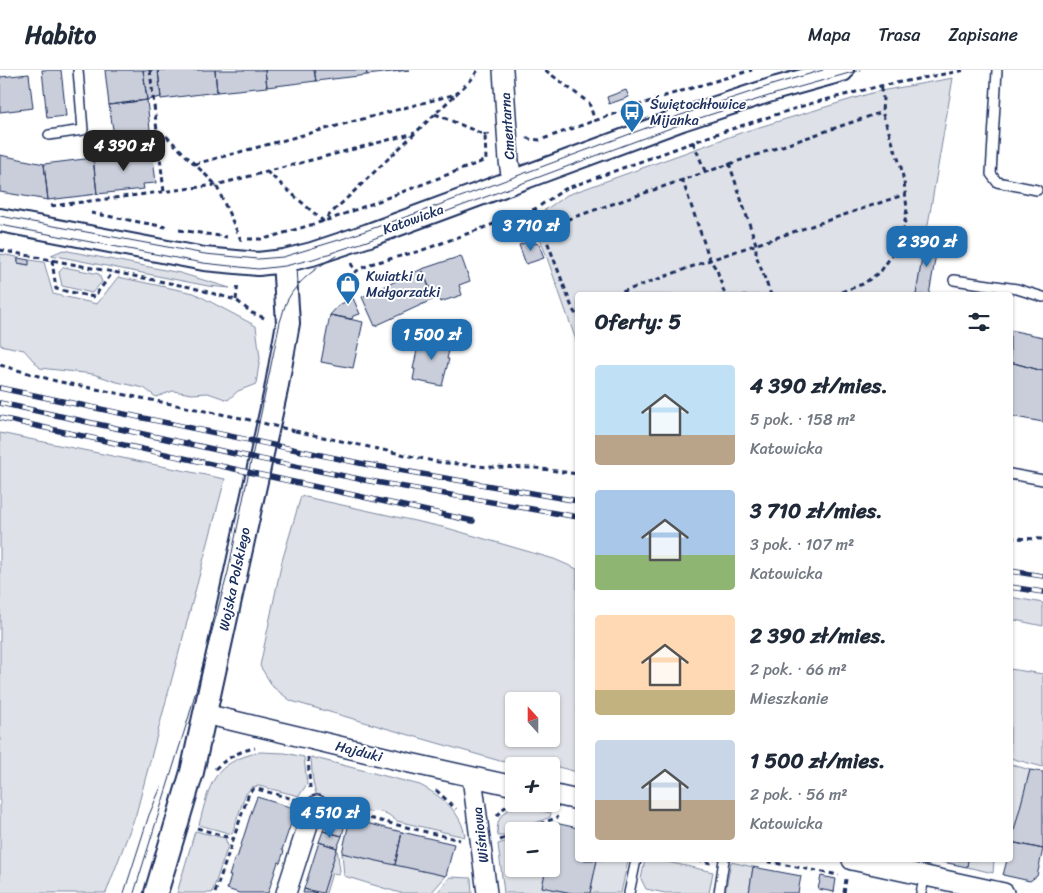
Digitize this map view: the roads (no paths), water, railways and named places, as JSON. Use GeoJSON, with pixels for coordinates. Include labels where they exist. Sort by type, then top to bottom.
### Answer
{"type":"FeatureCollection","features":[{"type":"Feature","properties":{"kind":"street","name":"Cmentarna"},"geometry":{"type":"LineString","coordinates":[[503,70],[512,182]]}},
{"type":"Feature","properties":{"kind":"street","name":"Katowicka"},"geometry":{"type":"LineString","coordinates":[[0,220],[213,260],[258,264],[284,261],[369,235],[727,104],[842,70]]}},
{"type":"Feature","properties":{"kind":"street","name":"Wojska Polskiego"},"geometry":{"type":"LineString","coordinates":[[156,893],[192,772],[276,390],[288,324],[284,261]]}},
{"type":"Feature","properties":{"kind":"street","name":"Hajduki"},"geometry":{"type":"LineString","coordinates":[[205,714],[505,784]]}},
{"type":"Feature","properties":{"kind":"street","name":"Wiśniowa"},"geometry":{"type":"LineString","coordinates":[[472,777],[487,893]]}},
{"type":"Feature","properties":{"kind":"street"},"geometry":{"type":"LineString","coordinates":[[560,796],[575,799]]}},
{"type":"Feature","properties":{"kind":"street"},"geometry":{"type":"LineString","coordinates":[[286,893],[312,812],[317,805]]}},
{"type":"Feature","properties":{"kind":"street"},"geometry":{"type":"LineString","coordinates":[[849,868],[923,884],[1004,893]]}},
{"type":"Feature","properties":{"kind":"lane"},"geometry":{"type":"LineString","coordinates":[[49,135],[83,130],[78,70]]}},
{"type":"Feature","properties":{"kind":"lane"},"geometry":{"type":"LineString","coordinates":[[997,70],[991,174],[997,182],[1036,190]]}},
{"type":"Feature","properties":{"kind":"lane"},"geometry":{"type":"LineString","coordinates":[[954,280],[1017,289],[1043,298]]}},
{"type":"Feature","properties":{"kind":"lane"},"geometry":{"type":"LineString","coordinates":[[1013,475],[1043,480]]}},
{"type":"Feature","properties":{"kind":"lane"},"geometry":{"type":"LineString","coordinates":[[629,893],[636,862]]}},
{"type":"Feature","properties":{"kind":"lane"},"geometry":{"type":"LineString","coordinates":[[719,893],[724,862]]}},
{"type":"Feature","properties":{"kind":"tram line"},"geometry":{"type":"LineString","coordinates":[[0,216],[205,254],[258,259],[283,257],[420,212],[681,115],[823,70]]}},
{"type":"Feature","properties":{"kind":"tram line"},"geometry":{"type":"LineString","coordinates":[[0,225],[203,263],[258,269],[285,266],[370,240],[684,123],[778,93],[860,70]]}},
{"type":"Feature","properties":{"kind":"tram line"},"geometry":{"type":"LineString","coordinates":[[134,893],[189,716],[228,572],[280,322],[287,302],[297,286],[316,269],[336,256]]}},
{"type":"Feature","properties":{"kind":"tram line"},"geometry":{"type":"LineString","coordinates":[[124,893],[149,815],[161,787]]}},
{"type":"Feature","properties":{"kind":"railway"},"geometry":{"type":"LineString","coordinates":[[0,388],[364,464],[575,500]]}},
{"type":"Feature","properties":{"kind":"railway"},"geometry":{"type":"LineString","coordinates":[[0,403],[364,480],[575,516]]}},
{"type":"Feature","properties":{"kind":"railway"},"geometry":{"type":"LineString","coordinates":[[0,418],[473,521]]}},
{"type":"Feature","properties":{"kind":"railway"},"geometry":{"type":"LineString","coordinates":[[1013,571],[1043,576]]}},
{"type":"Feature","properties":{"kind":"railway"},"geometry":{"type":"LineString","coordinates":[[1013,587],[1043,592]]}},
{"type":"Feature","properties":{"kind":"place","name":"Świętochłowice Mijanka"},"geometry":{"type":"Point","coordinates":[632,133]}},
{"type":"Feature","properties":{"kind":"place","name":"Kwiatki u Małgorzatki"},"geometry":{"type":"Point","coordinates":[348,305]}}]}
